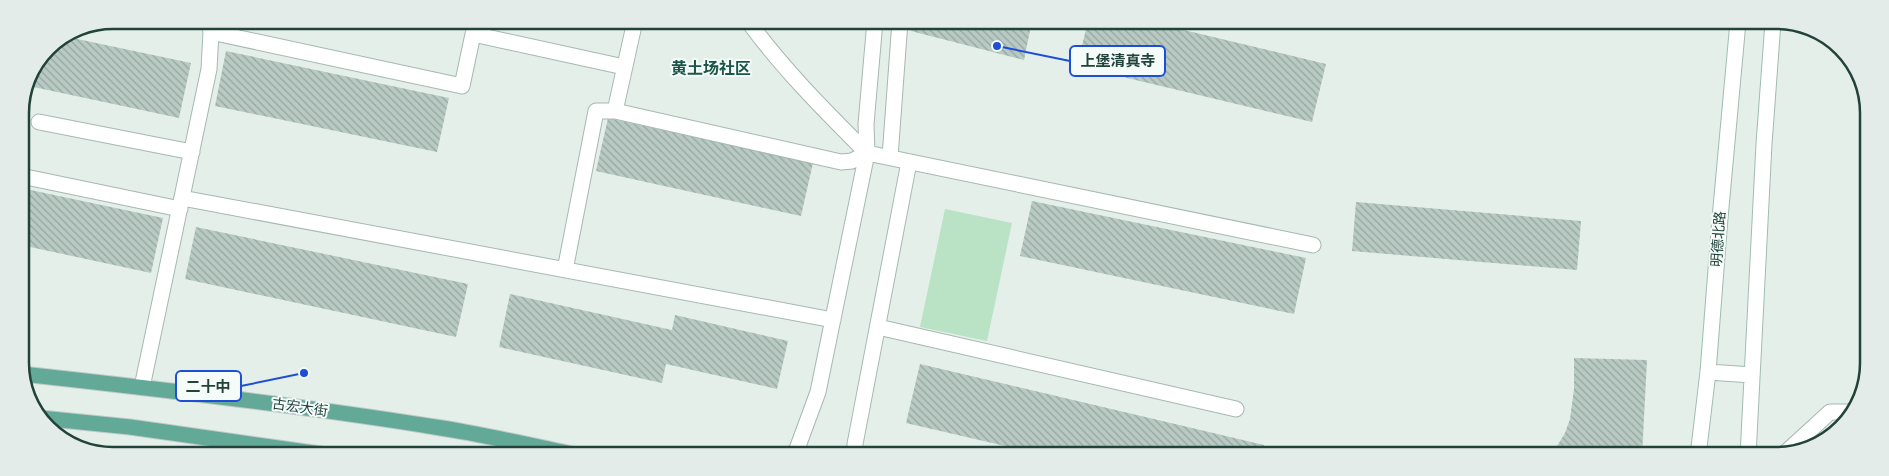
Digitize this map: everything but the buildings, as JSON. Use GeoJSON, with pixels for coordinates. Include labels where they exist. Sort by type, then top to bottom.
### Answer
{"type":"FeatureCollection","features":[{"type":"Feature","properties":{"kind":"main road","name":"古宏大街"},"geometry":{"type":"LineString","coordinates":[[30,375],[302,407],[427,426],[535,447]]}},
{"type":"Feature","properties":{"kind":"main road"},"geometry":{"type":"LineString","coordinates":[[49,419],[130,427],[271,447]]}},
{"type":"Feature","properties":{"kind":"street"},"geometry":{"type":"LineString","coordinates":[[142,387],[209,69],[210,29]]}},
{"type":"Feature","properties":{"kind":"street"},"geometry":{"type":"LineString","coordinates":[[223,29],[462,86],[473,34],[624,67]]}},
{"type":"Feature","properties":{"kind":"street"},"geometry":{"type":"LineString","coordinates":[[615,111],[633,29]]}},
{"type":"Feature","properties":{"kind":"street"},"geometry":{"type":"LineString","coordinates":[[754,29],[824,109],[867,153],[1312,245]]}},
{"type":"Feature","properties":{"kind":"street"},"geometry":{"type":"LineString","coordinates":[[799,447],[818,392],[867,153],[866,124],[874,29]]}},
{"type":"Feature","properties":{"kind":"street"},"geometry":{"type":"LineString","coordinates":[[890,157],[899,29]]}},
{"type":"Feature","properties":{"kind":"street","name":"明德北路"},"geometry":{"type":"LineString","coordinates":[[1699,447],[1708,372],[1737,29]]}},
{"type":"Feature","properties":{"kind":"street"},"geometry":{"type":"LineString","coordinates":[[1751,447],[1752,375],[1764,144],[1772,29]]}},
{"type":"Feature","properties":{"kind":"street"},"geometry":{"type":"LineString","coordinates":[[565,270],[596,111],[615,111],[841,162],[852,161],[867,153]]}},
{"type":"Feature","properties":{"kind":"street"},"geometry":{"type":"LineString","coordinates":[[39,122],[192,152]]}},
{"type":"Feature","properties":{"kind":"street"},"geometry":{"type":"LineString","coordinates":[[855,447],[910,162]]}},
{"type":"Feature","properties":{"kind":"street"},"geometry":{"type":"LineString","coordinates":[[29,177],[565,270],[833,320]]}},
{"type":"Feature","properties":{"kind":"street"},"geometry":{"type":"LineString","coordinates":[[878,327],[1236,408]]}},
{"type":"Feature","properties":{"kind":"street"},"geometry":{"type":"LineString","coordinates":[[1708,372],[1752,375]]}},
{"type":"Feature","properties":{"kind":"street"},"geometry":{"type":"LineString","coordinates":[[1795,445],[1830,412],[1845,412]]}},
{"type":"Feature","properties":{"kind":"green space"},"geometry":{"type":"Polygon","coordinates":[[[945,209],[1012,223],[987,341],[920,327],[945,209]]]}},
{"type":"Feature","properties":{"kind":"place","name":"上堡清真寺"},"geometry":{"type":"Point","coordinates":[997,46]}},
{"type":"Feature","properties":{"kind":"place","name":"二十中"},"geometry":{"type":"Point","coordinates":[304,373]}},
{"type":"Feature","properties":{"kind":"district","name":"黄土场社区"},"geometry":{"type":"Point","coordinates":[711,68]}}]}
